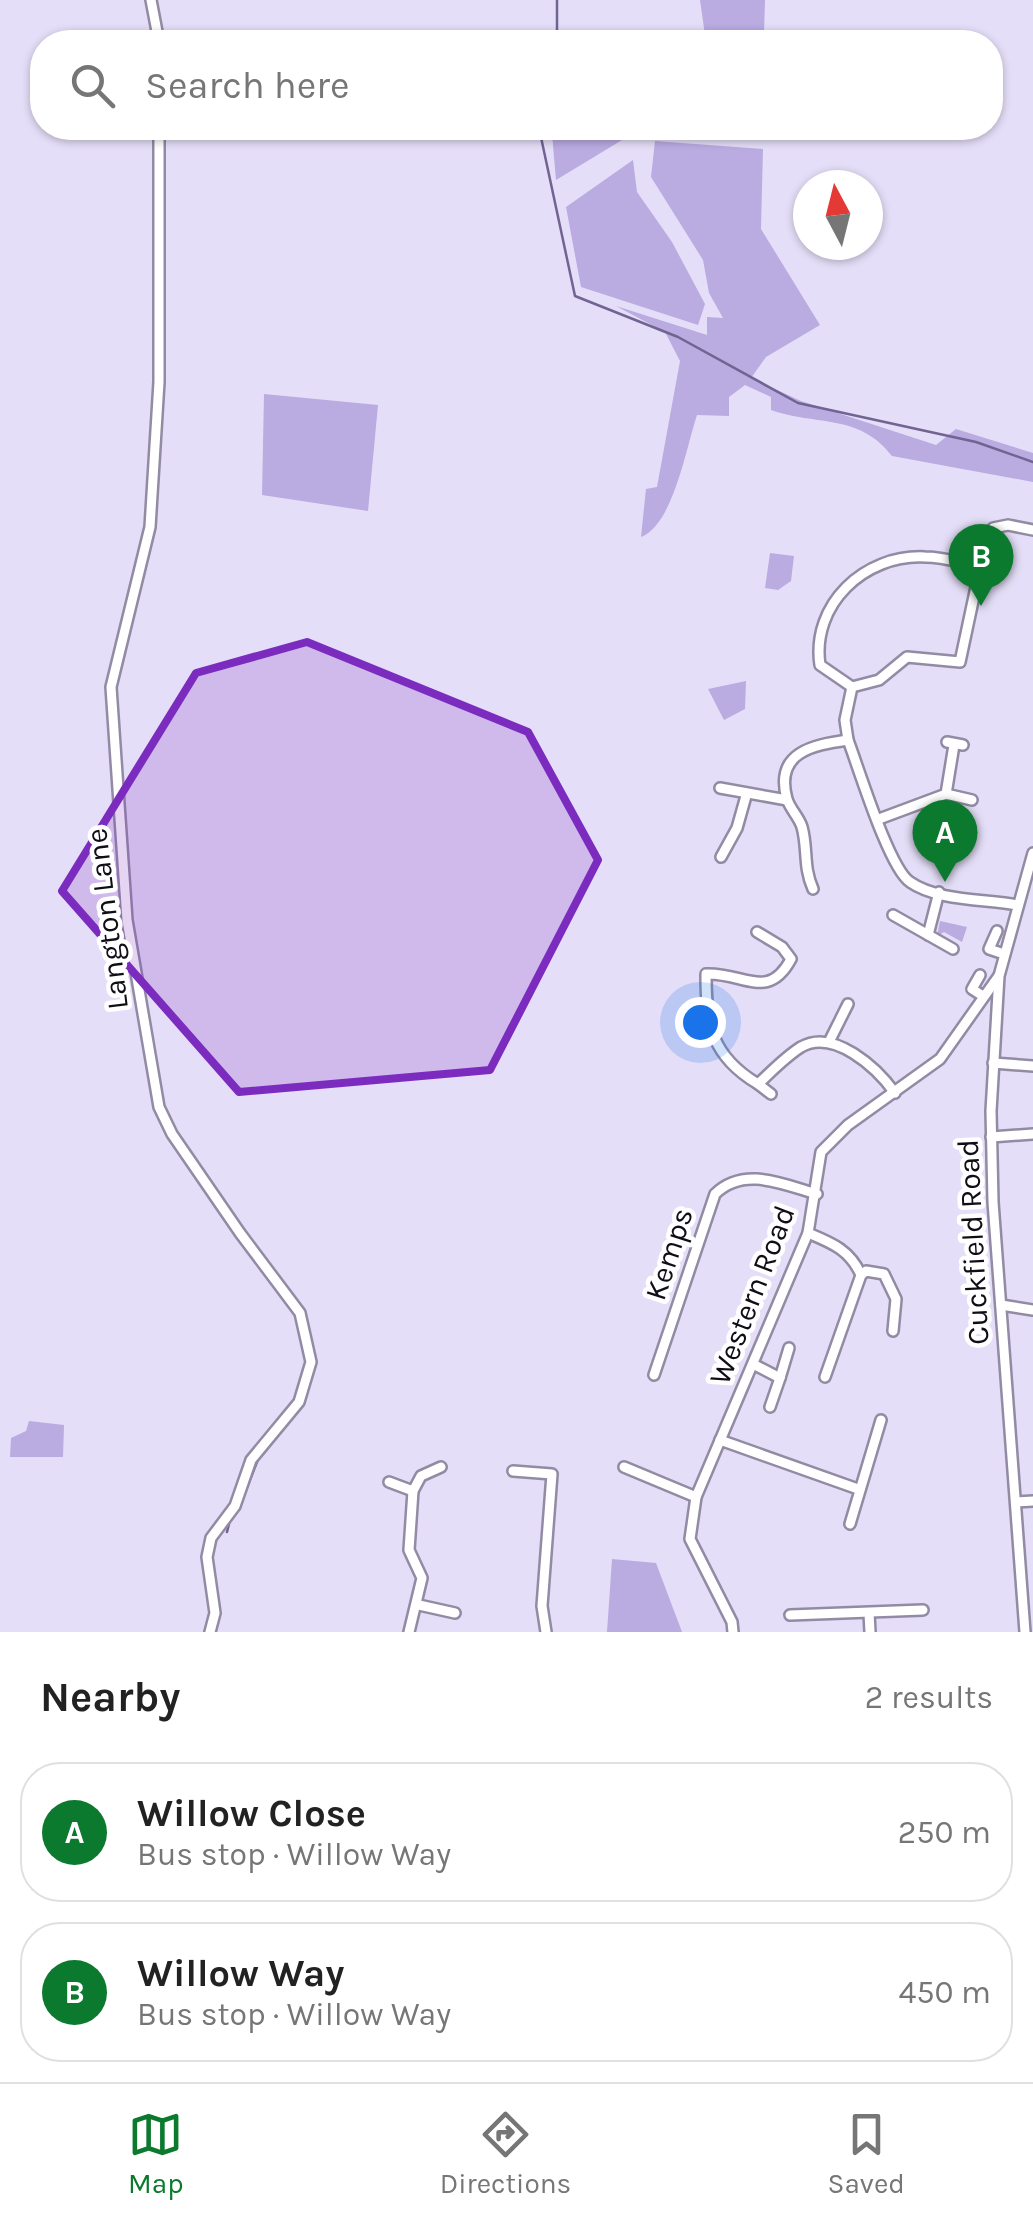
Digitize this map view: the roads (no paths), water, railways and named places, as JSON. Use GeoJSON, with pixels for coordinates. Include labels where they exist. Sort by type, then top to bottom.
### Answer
{"type":"FeatureCollection","features":[{"type":"Feature","properties":{"kind":"street"},"geometry":{"type":"LineString","coordinates":[[151,0],[157,30]]}},
{"type":"Feature","properties":{"kind":"street","name":"Langton Lane"},"geometry":{"type":"LineString","coordinates":[[158,140],[159,382],[150,527],[111,686],[127,920],[160,1107],[172,1134],[300,1313],[310,1362],[299,1402],[251,1460],[234,1506],[211,1538],[207,1557],[215,1613],[210,1632]]}},
{"type":"Feature","properties":{"kind":"street"},"geometry":{"type":"LineString","coordinates":[[980,566],[922,556],[856,576],[823,614],[816,639],[820,665],[852,686],[879,680],[907,657],[960,662],[980,566],[993,528],[1008,524],[1033,530]]}},
{"type":"Feature","properties":{"kind":"street"},"geometry":{"type":"LineString","coordinates":[[852,686],[845,720],[848,740],[893,862],[910,882],[939,892],[1017,904]]}},
{"type":"Feature","properties":{"kind":"street"},"geometry":{"type":"LineString","coordinates":[[813,888],[804,870],[802,827],[787,800],[786,768],[792,756],[804,748],[848,740]]}},
{"type":"Feature","properties":{"kind":"street"},"geometry":{"type":"LineString","coordinates":[[946,794],[954,744]]}},
{"type":"Feature","properties":{"kind":"street"},"geometry":{"type":"LineString","coordinates":[[780,749],[792,756]]}},
{"type":"Feature","properties":{"kind":"street"},"geometry":{"type":"LineString","coordinates":[[720,788],[746,796],[787,800]]}},
{"type":"Feature","properties":{"kind":"street"},"geometry":{"type":"LineString","coordinates":[[879,819],[946,794],[972,800]]}},
{"type":"Feature","properties":{"kind":"street"},"geometry":{"type":"LineString","coordinates":[[721,857],[738,828],[746,796]]}},
{"type":"Feature","properties":{"kind":"street","name":"Cuckfield Road"},"geometry":{"type":"LineString","coordinates":[[1024,1632],[991,1137],[999,976],[1033,853]]}},
{"type":"Feature","properties":{"kind":"street"},"geometry":{"type":"LineString","coordinates":[[928,935],[939,892]]}},
{"type":"Feature","properties":{"kind":"street"},"geometry":{"type":"LineString","coordinates":[[893,915],[953,949]]}},
{"type":"Feature","properties":{"kind":"street"},"geometry":{"type":"LineString","coordinates":[[997,931],[989,950],[1004,954]]}},
{"type":"Feature","properties":{"kind":"street"},"geometry":{"type":"LineString","coordinates":[[758,935],[782,946],[791,959]]}},
{"type":"Feature","properties":{"kind":"street"},"geometry":{"type":"LineString","coordinates":[[771,1094],[732,1065],[710,1032],[706,970],[764,985],[791,959],[804,954]]}},
{"type":"Feature","properties":{"kind":"street"},"geometry":{"type":"LineString","coordinates":[[980,975],[972,989],[984,996]]}},
{"type":"Feature","properties":{"kind":"street","name":"Western Road"},"geometry":{"type":"LineString","coordinates":[[733,1632],[732,1622],[690,1539],[696,1497],[808,1233],[821,1152],[848,1125],[940,1059],[999,976]]}},
{"type":"Feature","properties":{"kind":"street"},"geometry":{"type":"LineString","coordinates":[[829,1042],[848,1004]]}},
{"type":"Feature","properties":{"kind":"street"},"geometry":{"type":"LineString","coordinates":[[758,1084],[801,1047],[829,1042],[874,1067],[895,1093]]}},
{"type":"Feature","properties":{"kind":"street"},"geometry":{"type":"LineString","coordinates":[[992,1063],[1033,1066]]}},
{"type":"Feature","properties":{"kind":"street"},"geometry":{"type":"LineString","coordinates":[[991,1137],[1033,1134]]}},
{"type":"Feature","properties":{"kind":"street","name":"Kemps"},"geometry":{"type":"LineString","coordinates":[[654,1375],[715,1194],[730,1180],[750,1178],[817,1194]]}},
{"type":"Feature","properties":{"kind":"street"},"geometry":{"type":"LineString","coordinates":[[808,1233],[838,1246],[855,1261],[860,1275],[826,1378]]}},
{"type":"Feature","properties":{"kind":"street"},"geometry":{"type":"LineString","coordinates":[[860,1275],[866,1271],[884,1274],[896,1298],[893,1332]]}},
{"type":"Feature","properties":{"kind":"street"},"geometry":{"type":"LineString","coordinates":[[1001,1305],[1033,1310]]}},
{"type":"Feature","properties":{"kind":"street"},"geometry":{"type":"LineString","coordinates":[[770,1407],[789,1348]]}},
{"type":"Feature","properties":{"kind":"street"},"geometry":{"type":"LineString","coordinates":[[753,1364],[780,1378]]}},
{"type":"Feature","properties":{"kind":"street"},"geometry":{"type":"LineString","coordinates":[[850,1524],[880,1420]]}},
{"type":"Feature","properties":{"kind":"street"},"geometry":{"type":"LineString","coordinates":[[720,1440],[858,1489]]}},
{"type":"Feature","properties":{"kind":"street"},"geometry":{"type":"LineString","coordinates":[[409,1632],[422,1578],[409,1550],[413,1491],[422,1476],[441,1467]]}},
{"type":"Feature","properties":{"kind":"street"},"geometry":{"type":"LineString","coordinates":[[624,1467],[696,1497]]}},
{"type":"Feature","properties":{"kind":"street"},"geometry":{"type":"LineString","coordinates":[[514,1471],[552,1474],[542,1606],[546,1632]]}},
{"type":"Feature","properties":{"kind":"street"},"geometry":{"type":"LineString","coordinates":[[389,1482],[413,1491]]}},
{"type":"Feature","properties":{"kind":"street"},"geometry":{"type":"LineString","coordinates":[[1016,1502],[1033,1501]]}},
{"type":"Feature","properties":{"kind":"street"},"geometry":{"type":"LineString","coordinates":[[418,1606],[455,1613]]}},
{"type":"Feature","properties":{"kind":"street"},"geometry":{"type":"LineString","coordinates":[[790,1615],[923,1610]]}},
{"type":"Feature","properties":{"kind":"street"},"geometry":{"type":"LineString","coordinates":[[869,1613],[870,1632]]}},
{"type":"Feature","properties":{"kind":"waterway"},"geometry":{"type":"LineString","coordinates":[[557,0],[557,30]]}},
{"type":"Feature","properties":{"kind":"waterway"},"geometry":{"type":"LineString","coordinates":[[542,140],[575,296],[678,337],[798,403],[976,442],[1033,462]]}},
{"type":"Feature","properties":{"kind":"waterway"},"geometry":{"type":"LineString","coordinates":[[300,1408],[315,1356]]}},
{"type":"Feature","properties":{"kind":"waterway"},"geometry":{"type":"LineString","coordinates":[[240,1505],[259,1457]]}},
{"type":"Feature","properties":{"kind":"waterway"},"geometry":{"type":"LineString","coordinates":[[227,1532],[230,1520]]}},
{"type":"Feature","properties":{"kind":"place","name":"Willow Way"},"geometry":{"type":"Point","coordinates":[981,606]}},
{"type":"Feature","properties":{"kind":"place","name":"Willow Close"},"geometry":{"type":"Point","coordinates":[945,882]}}]}
